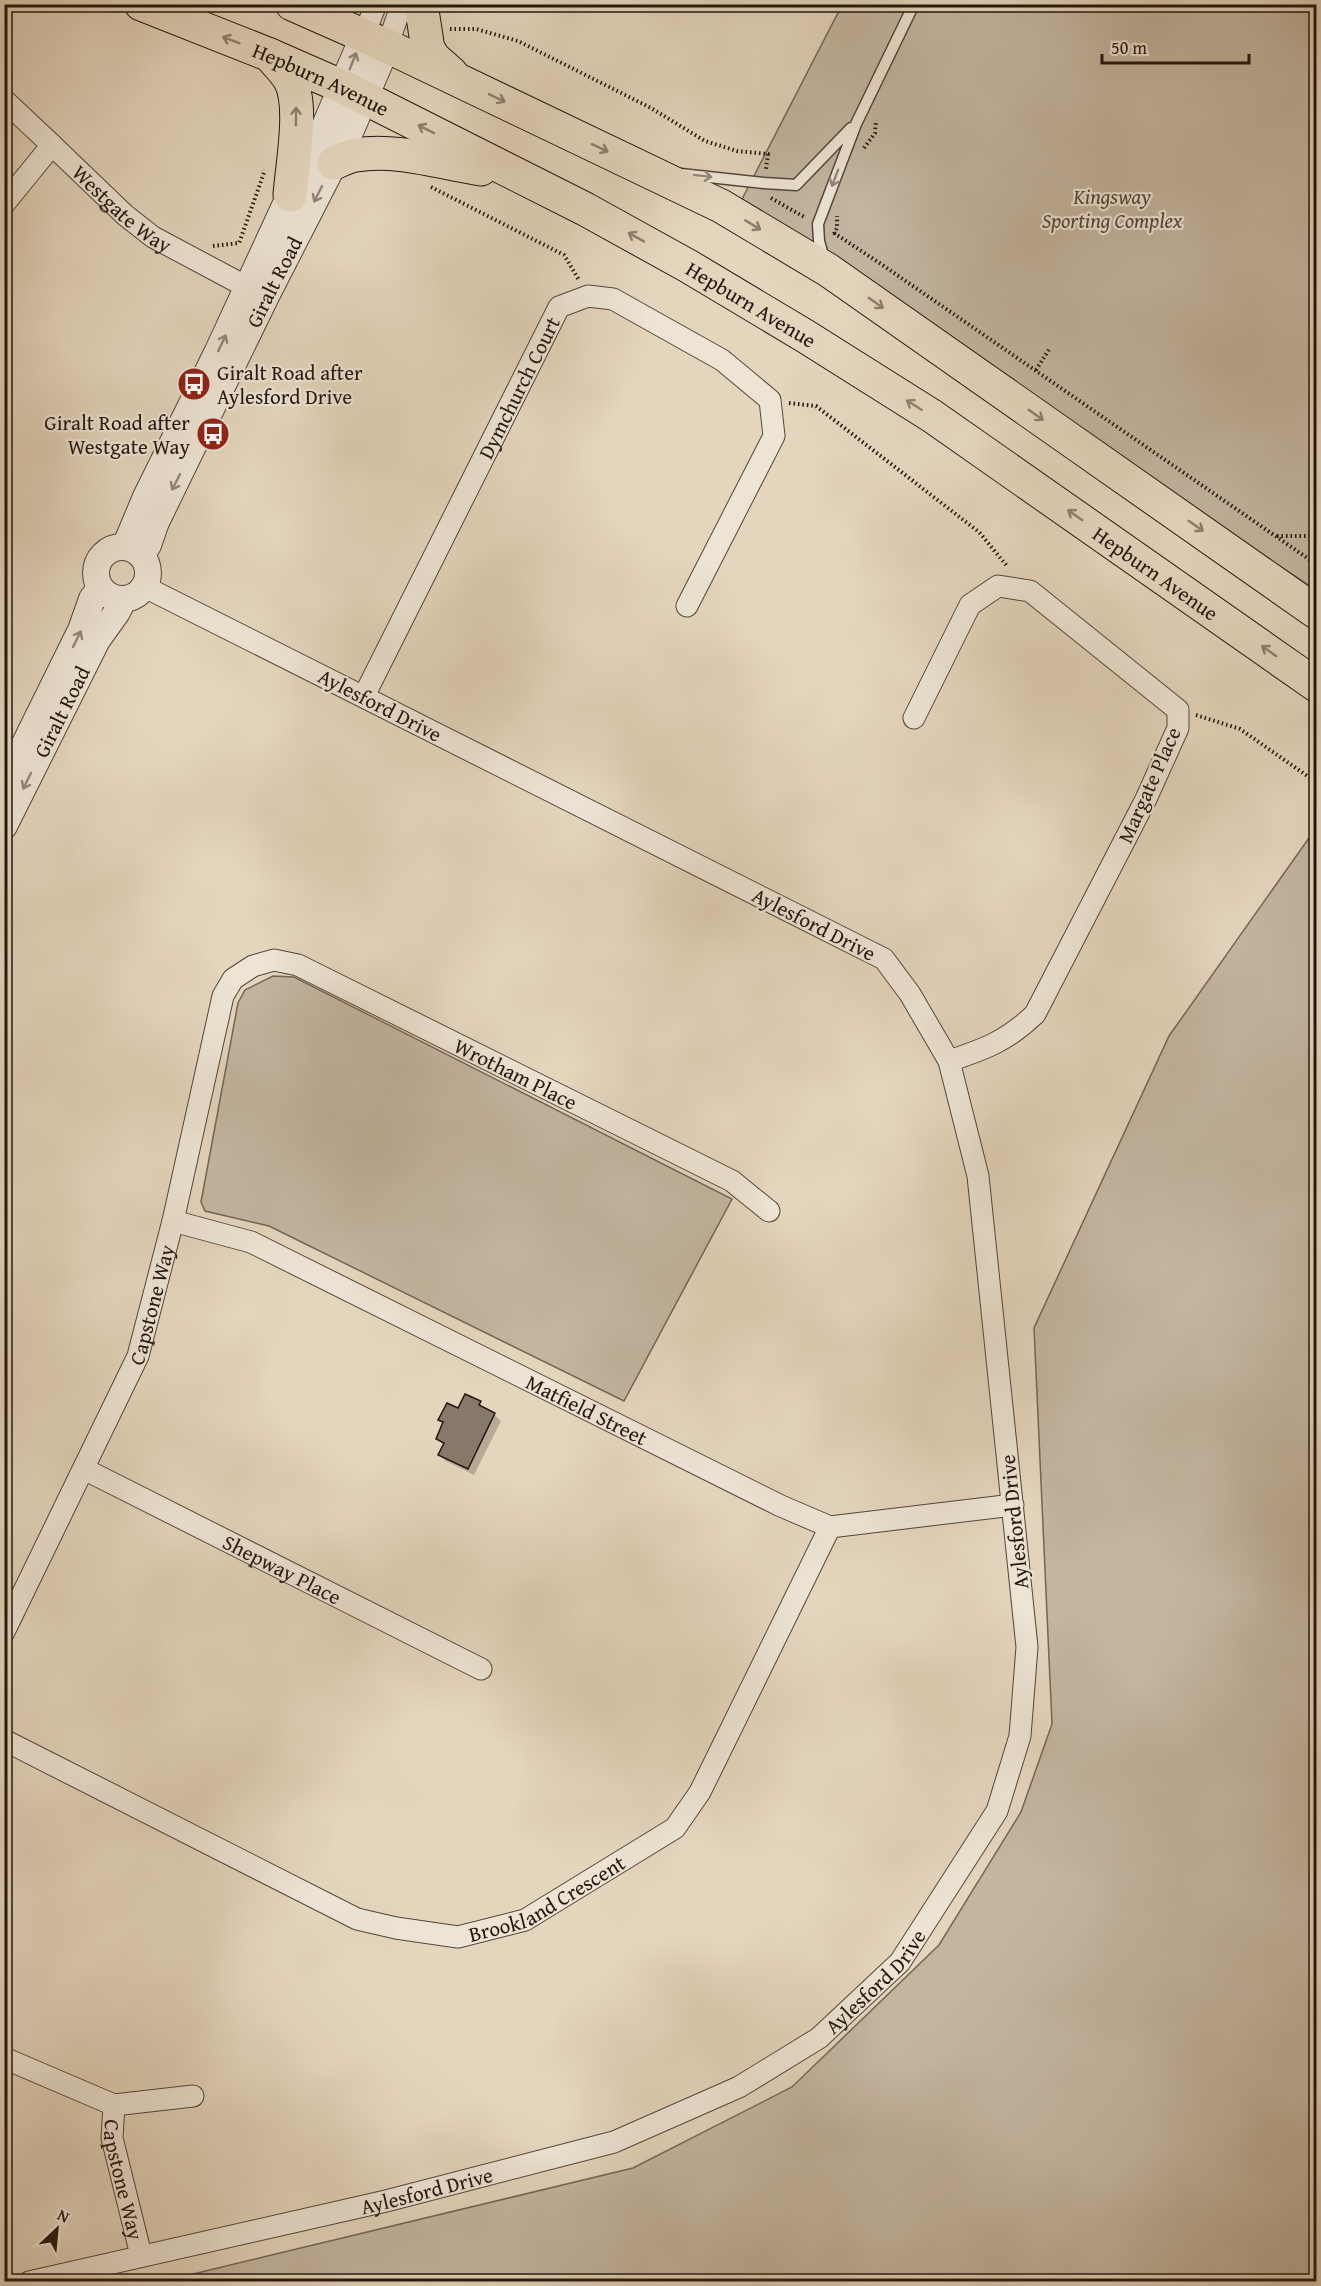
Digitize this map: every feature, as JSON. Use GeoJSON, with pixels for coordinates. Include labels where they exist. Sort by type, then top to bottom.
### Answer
{"type":"FeatureCollection","features":[{"type":"Feature","properties":{"kind":"main road","name":"Hepburn Avenue"},"geometry":{"type":"LineString","coordinates":[[141,4],[270,55],[354,93],[516,174],[688,266],[932,416],[1317,685]]}},
{"type":"Feature","properties":{"kind":"main road"},"geometry":{"type":"LineString","coordinates":[[292,4],[375,41],[721,206],[828,270],[1317,612]]}},
{"type":"Feature","properties":{"kind":"main road"},"geometry":{"type":"LineString","coordinates":[[421,4],[428,49],[434,58],[462,82]]}},
{"type":"Feature","properties":{"kind":"main road"},"geometry":{"type":"LineString","coordinates":[[270,55],[290,80],[296,95],[297,115],[290,195]]}},
{"type":"Feature","properties":{"kind":"main road"},"geometry":{"type":"LineString","coordinates":[[334,163],[356,155],[388,154],[432,159],[516,174]]}},
{"type":"Feature","properties":{"kind":"street","name":"Giralt Road"},"geometry":{"type":"LineString","coordinates":[[375,41],[376,4]]}},
{"type":"Feature","properties":{"kind":"street","name":"Giralt Road"},"geometry":{"type":"LineString","coordinates":[[133,551],[146,497],[257,292],[334,163],[354,93],[375,41],[402,4]]}},
{"type":"Feature","properties":{"kind":"street","name":"Giralt Road"},"geometry":{"type":"LineString","coordinates":[[257,292],[290,195],[354,93]]}},
{"type":"Feature","properties":{"kind":"street","name":"Westgate Way"},"geometry":{"type":"LineString","coordinates":[[4,100],[125,215],[153,237],[257,292]]}},
{"type":"Feature","properties":{"kind":"street"},"geometry":{"type":"LineString","coordinates":[[4,204],[52,145]]}},
{"type":"Feature","properties":{"kind":"street"},"geometry":{"type":"LineString","coordinates":[[588,296],[613,299],[722,360],[770,400],[774,436],[687,606]]}},
{"type":"Feature","properties":{"kind":"street","name":"Dymchurch Court"},"geometry":{"type":"LineString","coordinates":[[364,696],[559,307],[588,296]]}},
{"type":"Feature","properties":{"kind":"street"},"geometry":{"type":"LineString","coordinates":[[112,549],[133,551],[148,570],[145,587],[138,595],[123,600],[112,598],[100,588],[96,574],[99,561],[112,549]]}},
{"type":"Feature","properties":{"kind":"street","name":"Margate Place"},"geometry":{"type":"LineString","coordinates":[[914,718],[970,605],[998,585],[1030,591],[1178,710],[1178,728],[1146,799],[1035,1014],[1019,1029],[988,1048],[949,1061]]}},
{"type":"Feature","properties":{"kind":"street","name":"Aylesford Drive"},"geometry":{"type":"LineString","coordinates":[[29,2282],[386,2201],[614,2142],[739,2087],[819,2038],[900,1962],[997,1811],[1020,1736],[1027,1647],[978,1176],[949,1061],[910,994],[884,959],[145,587]]}},
{"type":"Feature","properties":{"kind":"street","name":"Giralt Road"},"geometry":{"type":"LineString","coordinates":[[4,786],[81,630],[92,599],[100,588]]}},
{"type":"Feature","properties":{"kind":"street","name":"Giralt Road"},"geometry":{"type":"LineString","coordinates":[[5,824],[92,649],[123,600]]}},
{"type":"Feature","properties":{"kind":"street","name":"Wrotham Place"},"geometry":{"type":"LineString","coordinates":[[253,966],[274,960],[298,965],[732,1181],[769,1211]]}},
{"type":"Feature","properties":{"kind":"street","name":"Capstone Way"},"geometry":{"type":"LineString","coordinates":[[5,1630],[138,1356],[173,1221],[223,996],[233,979],[253,966]]}},
{"type":"Feature","properties":{"kind":"street","name":"Matfield Street"},"geometry":{"type":"LineString","coordinates":[[173,1221],[251,1242],[781,1506],[830,1527]]}},
{"type":"Feature","properties":{"kind":"street","name":"Shepway Place"},"geometry":{"type":"LineString","coordinates":[[84,1468],[481,1669]]}},
{"type":"Feature","properties":{"kind":"street"},"geometry":{"type":"LineString","coordinates":[[830,1527],[1013,1505]]}},
{"type":"Feature","properties":{"kind":"street","name":"Brookland Crescent"},"geometry":{"type":"LineString","coordinates":[[4,1740],[357,1919],[396,1928],[458,1937],[503,1926],[525,1920],[675,1828],[700,1792],[830,1527]]}},
{"type":"Feature","properties":{"kind":"street","name":"Capstone Way"},"geometry":{"type":"LineString","coordinates":[[4,2058],[114,2105],[193,2096]]}},
{"type":"Feature","properties":{"kind":"street","name":"Capstone Way"},"geometry":{"type":"LineString","coordinates":[[114,2105],[111,2138],[141,2255]]}},
{"type":"Feature","properties":{"kind":"lane"},"geometry":{"type":"LineString","coordinates":[[828,270],[819,241],[818,224],[856,124],[914,4]]}},
{"type":"Feature","properties":{"kind":"lane"},"geometry":{"type":"LineString","coordinates":[[645,169],[796,185],[856,124]]}},
{"type":"Feature","properties":{"kind":"path"},"geometry":{"type":"LineString","coordinates":[[4,30],[10,4]]}},
{"type":"Feature","properties":{"kind":"path"},"geometry":{"type":"LineString","coordinates":[[421,182],[564,255],[588,296]]}},
{"type":"Feature","properties":{"kind":"path"},"geometry":{"type":"LineString","coordinates":[[1036,370],[1050,348]]}},
{"type":"Feature","properties":{"kind":"path"},"geometry":{"type":"LineString","coordinates":[[770,400],[816,406],[979,532],[992,550],[1030,591]]}},
{"type":"Feature","properties":{"kind":"path"},"geometry":{"type":"LineString","coordinates":[[1277,537],[1317,536]]}},
{"type":"Feature","properties":{"kind":"path"},"geometry":{"type":"LineString","coordinates":[[1178,710],[1240,729],[1317,782]]}},
{"type":"Feature","properties":{"kind":"green space","name":"Kingsway Sporting Complex"},"geometry":{"type":"Polygon","coordinates":[[[842,5],[1316,5],[1316,590],[739,205],[842,5]]]}},
{"type":"Feature","properties":{"kind":"green space"},"geometry":{"type":"Polygon","coordinates":[[[1316,828],[1316,2281],[164,2281],[633,2168],[792,2087],[939,1945],[1021,1812],[1052,1724],[1034,1328],[1169,1036],[1316,828]]]}},
{"type":"Feature","properties":{"kind":"green space"},"geometry":{"type":"Polygon","coordinates":[[[273,976],[294,977],[732,1199],[624,1401],[269,1226],[205,1211],[201,1202],[238,1003],[245,990],[273,976]]]}},
{"type":"Feature","properties":{"kind":"building"},"geometry":{"type":"Polygon","coordinates":[[[465,1394],[481,1401],[479,1405],[495,1413],[468,1469],[438,1455],[444,1443],[436,1439],[443,1422],[438,1420],[447,1403],[458,1408],[465,1394]]]}},
{"type":"Feature","properties":{"kind":"place","name":"Giralt Road after Aylesford Drive"},"geometry":{"type":"Point","coordinates":[194,384]}},
{"type":"Feature","properties":{"kind":"place","name":"Giralt Road after Westgate Way"},"geometry":{"type":"Point","coordinates":[213,434]}}]}
